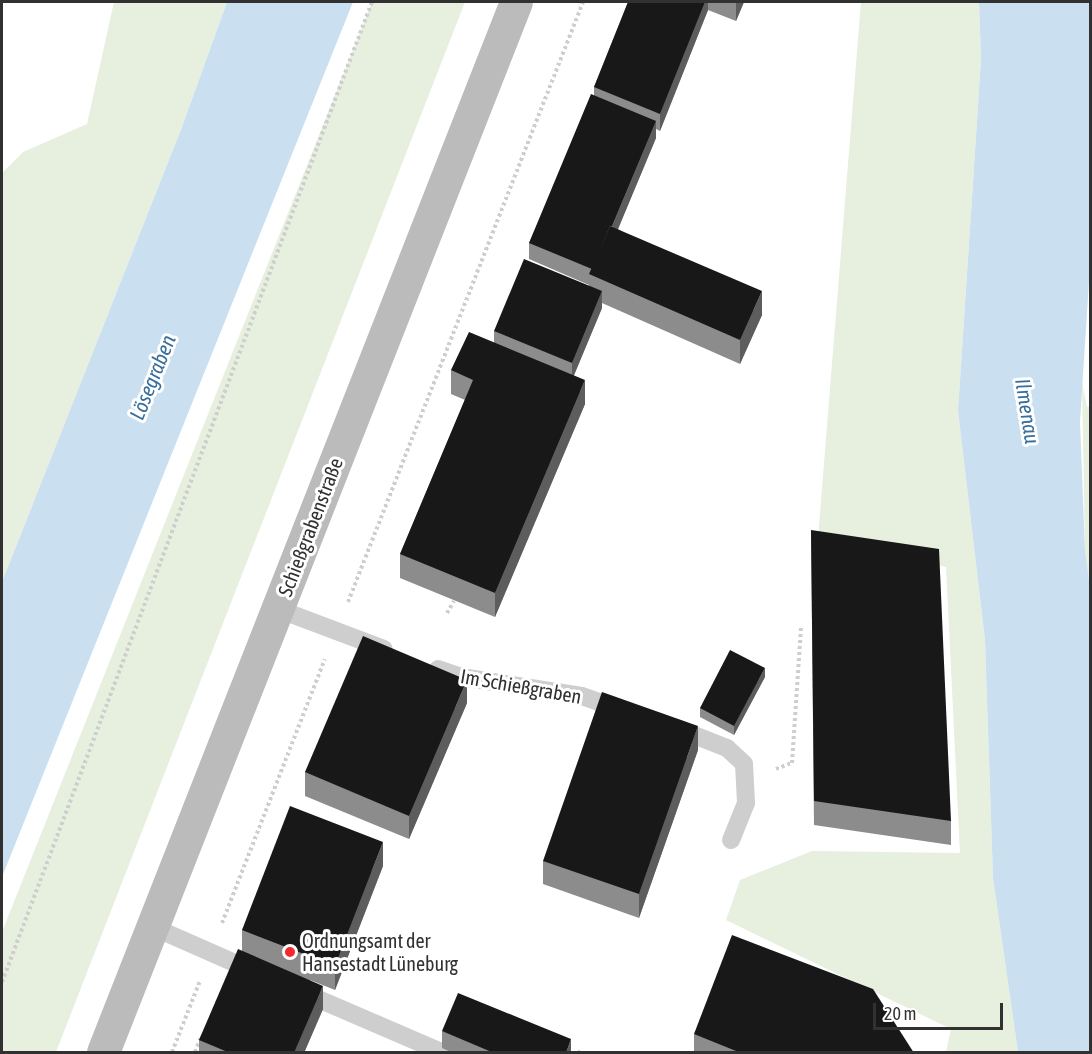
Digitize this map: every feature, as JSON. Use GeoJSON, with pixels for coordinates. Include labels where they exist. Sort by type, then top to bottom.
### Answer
{"type":"FeatureCollection","features":[{"type":"Feature","properties":{"kind":"main road","name":"Schießgrabenstraße"},"geometry":{"type":"LineString","coordinates":[[104,1053],[516,2]]}},
{"type":"Feature","properties":{"kind":"lane"},"geometry":{"type":"LineString","coordinates":[[278,609],[399,654]]}},
{"type":"Feature","properties":{"kind":"lane","name":"Im Schießgraben"},"geometry":{"type":"LineString","coordinates":[[419,662],[461,677],[582,696],[635,714]]}},
{"type":"Feature","properties":{"kind":"lane"},"geometry":{"type":"LineString","coordinates":[[656,722],[727,748],[744,764],[747,780],[746,803],[731,840]]}},
{"type":"Feature","properties":{"kind":"lane"},"geometry":{"type":"LineString","coordinates":[[153,927],[441,1053]]}},
{"type":"Feature","properties":{"kind":"path"},"geometry":{"type":"LineString","coordinates":[[2,982],[372,2]]}},
{"type":"Feature","properties":{"kind":"path"},"geometry":{"type":"LineString","coordinates":[[172,1053],[583,2]]}},
{"type":"Feature","properties":{"kind":"path"},"geometry":{"type":"LineString","coordinates":[[447,613],[454,601]]}},
{"type":"Feature","properties":{"kind":"path"},"geometry":{"type":"LineString","coordinates":[[747,780],[792,763],[801,626]]}},
{"type":"Feature","properties":{"kind":"path"},"geometry":{"type":"LineString","coordinates":[[195,1053],[206,1026]]}},
{"type":"Feature","properties":{"kind":"path"},"geometry":{"type":"LineString","coordinates":[[201,1037],[209,1042]]}},
{"type":"Feature","properties":{"kind":"green space"},"geometry":{"type":"Polygon","coordinates":[[[114,2],[227,2],[182,127],[2,582],[2,173],[23,152],[87,124],[114,2]]]}},
{"type":"Feature","properties":{"kind":"green space"},"geometry":{"type":"Polygon","coordinates":[[[372,2],[465,2],[56,1052],[2,1052],[2,932],[372,2]]]}},
{"type":"Feature","properties":{"kind":"green space"},"geometry":{"type":"Polygon","coordinates":[[[861,2],[979,2],[981,60],[958,411],[985,640],[993,878],[1018,1052],[946,1052],[951,1029],[726,920],[740,880],[812,851],[960,853],[946,567],[818,538],[861,2]]]}},
{"type":"Feature","properties":{"kind":"green space"},"geometry":{"type":"Polygon","coordinates":[[[1082,383],[1087,407],[1090,407],[1090,587],[1085,550],[1082,383]]]}},
{"type":"Feature","properties":{"kind":"water","name":"Lösegraben"},"geometry":{"type":"Polygon","coordinates":[[[227,2],[353,2],[2,877],[2,582],[182,127],[227,2]]]}},
{"type":"Feature","properties":{"kind":"water","name":"Ilmenau"},"geometry":{"type":"Polygon","coordinates":[[[979,2],[1090,2],[1090,266],[1080,422],[1085,550],[1090,587],[1090,1052],[1018,1052],[993,878],[985,640],[958,411],[981,60],[979,2]]]}},
{"type":"Feature","properties":{"kind":"building"},"geometry":{"type":"Polygon","coordinates":[[[628,2],[705,2],[660,114],[594,87],[628,2]]]}},
{"type":"Feature","properties":{"kind":"building"},"geometry":{"type":"Polygon","coordinates":[[[591,94],[656,121],[592,269],[529,243],[591,94]]]}},
{"type":"Feature","properties":{"kind":"building"},"geometry":{"type":"Polygon","coordinates":[[[610,226],[762,291],[740,340],[589,274],[610,226]]]}},
{"type":"Feature","properties":{"kind":"building"},"geometry":{"type":"Polygon","coordinates":[[[524,259],[602,291],[572,363],[494,331],[524,259]]]}},
{"type":"Feature","properties":{"kind":"building"},"geometry":{"type":"Polygon","coordinates":[[[469,332],[585,380],[495,593],[400,554],[473,380],[451,370],[469,332]]]}},
{"type":"Feature","properties":{"kind":"building"},"geometry":{"type":"Polygon","coordinates":[[[811,530],[939,549],[951,821],[814,801],[811,530]]]}},
{"type":"Feature","properties":{"kind":"building"},"geometry":{"type":"Polygon","coordinates":[[[363,636],[467,680],[409,816],[305,772],[363,636]]]}},
{"type":"Feature","properties":{"kind":"building"},"geometry":{"type":"Polygon","coordinates":[[[730,650],[765,668],[734,726],[700,708],[730,650]]]}},
{"type":"Feature","properties":{"kind":"building"},"geometry":{"type":"Polygon","coordinates":[[[602,692],[698,726],[639,894],[543,861],[602,692]]]}},
{"type":"Feature","properties":{"kind":"building"},"geometry":{"type":"Polygon","coordinates":[[[290,806],[383,842],[335,966],[242,930],[290,806]]]}},
{"type":"Feature","properties":{"kind":"building"},"geometry":{"type":"Polygon","coordinates":[[[732,935],[873,989],[914,1053],[741,1053],[694,1034],[732,935]]]}},
{"type":"Feature","properties":{"kind":"building"},"geometry":{"type":"Polygon","coordinates":[[[238,949],[323,986],[294,1053],[230,1053],[199,1040],[238,949]]]}},
{"type":"Feature","properties":{"kind":"building"},"geometry":{"type":"Polygon","coordinates":[[[458,993],[571,1039],[566,1053],[494,1053],[442,1031],[458,993]]]}},
{"type":"Feature","properties":{"kind":"place","name":"Ordnungsamt der Hansestadt Lüneburg"},"geometry":{"type":"Point","coordinates":[290,952]}}]}
